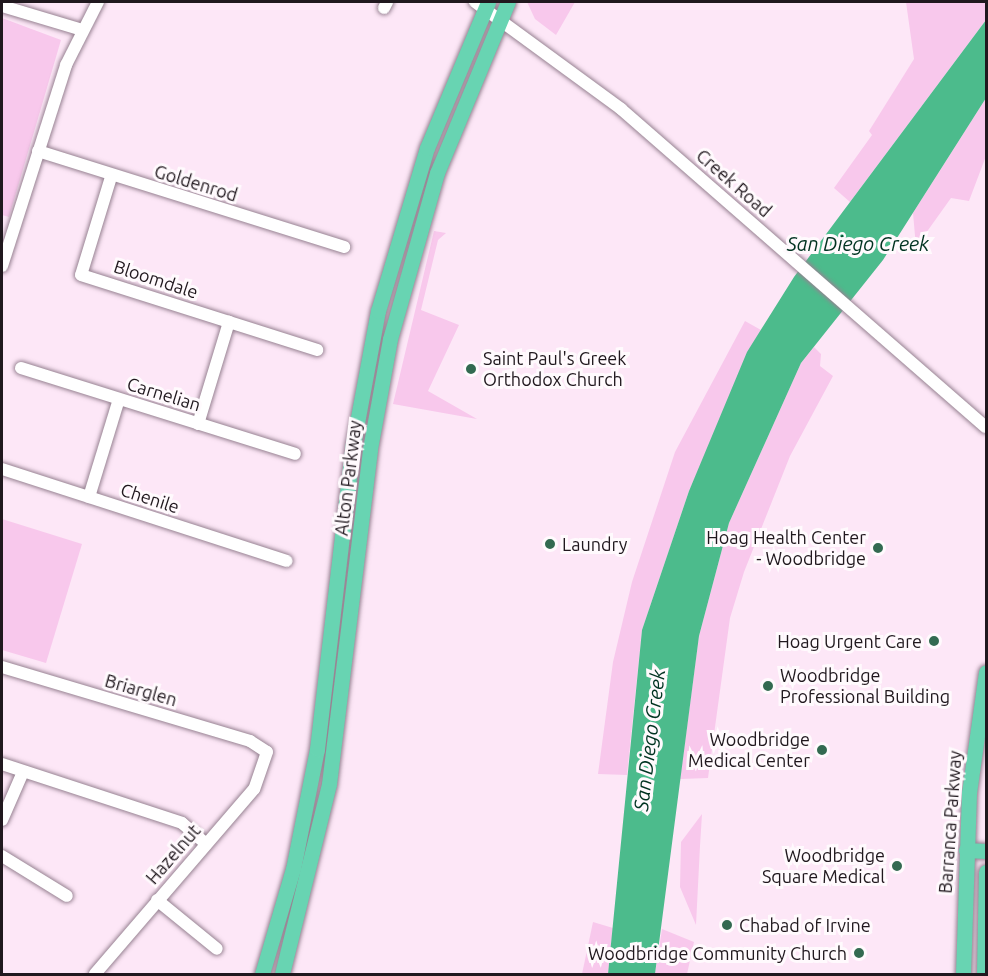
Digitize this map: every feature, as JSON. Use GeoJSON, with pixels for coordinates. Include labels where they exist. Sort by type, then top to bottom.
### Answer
{"type":"FeatureCollection","features":[{"type":"Feature","properties":{"kind":"main road","name":"Alton Parkway"},"geometry":{"type":"LineString","coordinates":[[282,975],[331,777],[370,449],[390,339],[434,184],[508,2]]}},
{"type":"Feature","properties":{"kind":"main road","name":"Alton Parkway"},"geometry":{"type":"LineString","coordinates":[[262,975],[293,868],[317,748],[348,482],[376,322],[420,169],[483,4]]}},
{"type":"Feature","properties":{"kind":"main road","name":"Barranca Parkway"},"geometry":{"type":"LineString","coordinates":[[963,975],[966,850],[987,672]]}},
{"type":"Feature","properties":{"kind":"main road"},"geometry":{"type":"LineString","coordinates":[[966,850],[987,851]]}},
{"type":"Feature","properties":{"kind":"main road"},"geometry":{"type":"LineString","coordinates":[[984,975],[987,872]]}},
{"type":"Feature","properties":{"kind":"street"},"geometry":{"type":"LineString","coordinates":[[2,266],[38,151],[82,30],[98,2]]}},
{"type":"Feature","properties":{"kind":"street","name":"Creek Road"},"geometry":{"type":"LineString","coordinates":[[483,4],[621,108],[800,265],[852,315],[987,427]]}},
{"type":"Feature","properties":{"kind":"street"},"geometry":{"type":"LineString","coordinates":[[2,6],[18,5],[82,30]]}},
{"type":"Feature","properties":{"kind":"street","name":"Goldenrod"},"geometry":{"type":"LineString","coordinates":[[38,151],[111,177],[344,247]]}},
{"type":"Feature","properties":{"kind":"street","name":"Bloomdale"},"geometry":{"type":"LineString","coordinates":[[111,177],[81,275],[317,350]]}},
{"type":"Feature","properties":{"kind":"street"},"geometry":{"type":"LineString","coordinates":[[198,424],[229,322]]}},
{"type":"Feature","properties":{"kind":"street","name":"Carnelian"},"geometry":{"type":"LineString","coordinates":[[21,368],[295,454]]}},
{"type":"Feature","properties":{"kind":"street"},"geometry":{"type":"LineString","coordinates":[[89,497],[119,399]]}},
{"type":"Feature","properties":{"kind":"street","name":"Chenile"},"geometry":{"type":"LineString","coordinates":[[2,469],[286,561]]}},
{"type":"Feature","properties":{"kind":"street","name":"Briarglen"},"geometry":{"type":"LineString","coordinates":[[2,667],[250,741],[267,752]]}},
{"type":"Feature","properties":{"kind":"street","name":"Hazelnut"},"geometry":{"type":"LineString","coordinates":[[95,975],[254,789],[267,752]]}},
{"type":"Feature","properties":{"kind":"street"},"geometry":{"type":"LineString","coordinates":[[2,764],[182,824],[206,844]]}},
{"type":"Feature","properties":{"kind":"street"},"geometry":{"type":"LineString","coordinates":[[2,820],[23,771]]}},
{"type":"Feature","properties":{"kind":"street"},"geometry":{"type":"LineString","coordinates":[[2,856],[67,896]]}},
{"type":"Feature","properties":{"kind":"street"},"geometry":{"type":"LineString","coordinates":[[157,900],[217,949]]}},
{"type":"Feature","properties":{"kind":"shaded area"},"geometry":{"type":"Polygon","coordinates":[[[527,2],[575,2],[556,35],[535,19],[527,2]]]}},
{"type":"Feature","properties":{"kind":"shaded area"},"geometry":{"type":"Polygon","coordinates":[[[906,2],[986,2],[986,20],[850,202],[834,188],[872,135],[869,131],[914,59],[906,2]]]}},
{"type":"Feature","properties":{"kind":"shaded area"},"geometry":{"type":"Polygon","coordinates":[[[2,18],[61,40],[9,217],[2,215],[2,18]]]}},
{"type":"Feature","properties":{"kind":"shaded area"},"geometry":{"type":"Polygon","coordinates":[[[986,98],[986,156],[969,201],[951,198],[916,247],[913,213],[986,98]]]}},
{"type":"Feature","properties":{"kind":"shaded area"},"geometry":{"type":"Polygon","coordinates":[[[434,231],[446,233],[438,240],[421,310],[459,325],[428,391],[477,419],[393,404],[434,231]]]}},
{"type":"Feature","properties":{"kind":"shaded area"},"geometry":{"type":"Polygon","coordinates":[[[745,321],[761,330],[689,491],[642,630],[627,775],[598,774],[613,662],[632,582],[675,452],[745,321]]]}},
{"type":"Feature","properties":{"kind":"shaded area"},"geometry":{"type":"Polygon","coordinates":[[[814,347],[821,354],[820,366],[833,376],[790,456],[744,572],[730,618],[708,778],[680,779],[699,636],[729,523],[801,363],[814,347]]]}},
{"type":"Feature","properties":{"kind":"shaded area"},"geometry":{"type":"Polygon","coordinates":[[[2,519],[82,544],[46,663],[2,650],[2,519]]]}},
{"type":"Feature","properties":{"kind":"shaded area"},"geometry":{"type":"Polygon","coordinates":[[[702,814],[696,925],[680,887],[681,842],[702,814]]]}},
{"type":"Feature","properties":{"kind":"shaded area"},"geometry":{"type":"Polygon","coordinates":[[[593,922],[613,928],[608,974],[582,974],[593,922]]]}},
{"type":"Feature","properties":{"kind":"shaded area"},"geometry":{"type":"Polygon","coordinates":[[[662,929],[694,942],[687,974],[655,974],[662,929]]]}},
{"type":"Feature","properties":{"kind":"water","name":"San Diego Creek"},"geometry":{"type":"Polygon","coordinates":[[[986,20],[986,98],[883,260],[801,363],[729,523],[699,636],[655,974],[608,974],[642,630],[689,491],[747,352],[794,277],[986,20]]]}},
{"type":"Feature","properties":{"kind":"place","name":"Saint Paul's Greek Orthodox Church"},"geometry":{"type":"Point","coordinates":[471,369]}},
{"type":"Feature","properties":{"kind":"place","name":"Laundry"},"geometry":{"type":"Point","coordinates":[550,544]}},
{"type":"Feature","properties":{"kind":"place","name":"Hoag Health Center - Woodbridge"},"geometry":{"type":"Point","coordinates":[878,548]}},
{"type":"Feature","properties":{"kind":"place","name":"Hoag Urgent Care"},"geometry":{"type":"Point","coordinates":[934,641]}},
{"type":"Feature","properties":{"kind":"place","name":"Woodbridge Professional Building"},"geometry":{"type":"Point","coordinates":[768,686]}},
{"type":"Feature","properties":{"kind":"place","name":"Woodbridge Medical Center"},"geometry":{"type":"Point","coordinates":[822,750]}},
{"type":"Feature","properties":{"kind":"place","name":"Woodbridge Square Medical"},"geometry":{"type":"Point","coordinates":[897,866]}},
{"type":"Feature","properties":{"kind":"place","name":"Chabad of Irvine"},"geometry":{"type":"Point","coordinates":[727,925]}},
{"type":"Feature","properties":{"kind":"place","name":"Woodbridge Community Church"},"geometry":{"type":"Point","coordinates":[859,953]}}]}
